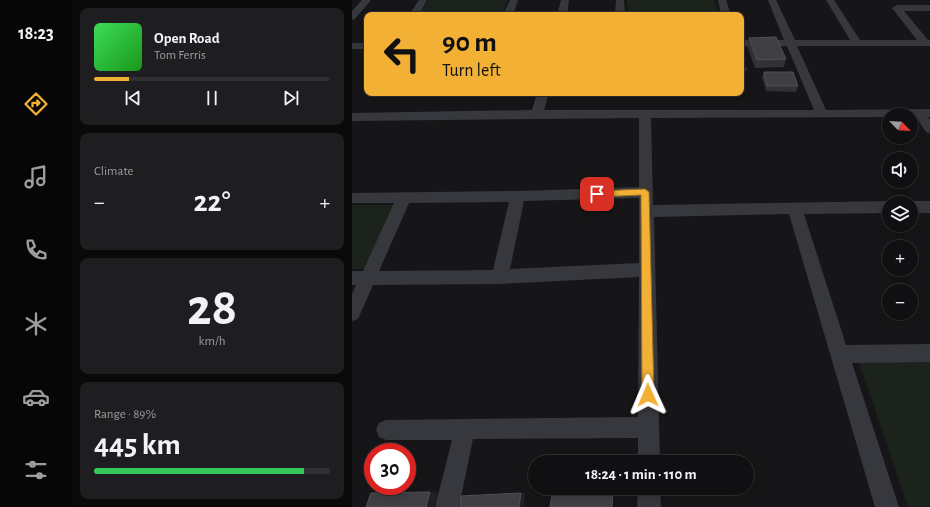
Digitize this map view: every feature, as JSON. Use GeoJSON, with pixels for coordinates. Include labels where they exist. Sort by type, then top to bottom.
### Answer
{"type":"FeatureCollection","features":[{"type":"Feature","properties":{"kind":"street"},"geometry":{"type":"LineString","coordinates":[[352,17],[368,0]]}},
{"type":"Feature","properties":{"kind":"street"},"geometry":{"type":"LineString","coordinates":[[416,12],[423,0]]}},
{"type":"Feature","properties":{"kind":"street"},"geometry":{"type":"LineString","coordinates":[[509,12],[514,0]]}},
{"type":"Feature","properties":{"kind":"street"},"geometry":{"type":"LineString","coordinates":[[563,12],[565,0]]}},
{"type":"Feature","properties":{"kind":"street"},"geometry":{"type":"LineString","coordinates":[[620,0],[620,12]]}},
{"type":"Feature","properties":{"kind":"street"},"geometry":{"type":"LineString","coordinates":[[722,0],[725,12]]}},
{"type":"Feature","properties":{"kind":"street"},"geometry":{"type":"LineString","coordinates":[[772,0],[822,114]]}},
{"type":"Feature","properties":{"kind":"street"},"geometry":{"type":"LineString","coordinates":[[830,0],[857,43]]}},
{"type":"Feature","properties":{"kind":"street"},"geometry":{"type":"LineString","coordinates":[[890,0],[927,43]]}},
{"type":"Feature","properties":{"kind":"street"},"geometry":{"type":"LineString","coordinates":[[896,8],[930,8]]}},
{"type":"Feature","properties":{"kind":"street"},"geometry":{"type":"LineString","coordinates":[[744,43],[927,43]]}},
{"type":"Feature","properties":{"kind":"street"},"geometry":{"type":"LineString","coordinates":[[352,46],[364,46]]}},
{"type":"Feature","properties":{"kind":"street"},"geometry":{"type":"LineString","coordinates":[[537,114],[542,96]]}},
{"type":"Feature","properties":{"kind":"street"},"geometry":{"type":"LineString","coordinates":[[352,117],[537,114],[924,113],[930,129]]}},
{"type":"Feature","properties":{"kind":"street"},"geometry":{"type":"LineString","coordinates":[[645,114],[649,455]]}},
{"type":"Feature","properties":{"kind":"street"},"geometry":{"type":"LineString","coordinates":[[352,198],[518,196],[645,192]]}},
{"type":"Feature","properties":{"kind":"street"},"geometry":{"type":"LineString","coordinates":[[500,277],[518,196]]}},
{"type":"Feature","properties":{"kind":"street"},"geometry":{"type":"LineString","coordinates":[[352,313],[360,278],[404,198]]}},
{"type":"Feature","properties":{"kind":"street"},"geometry":{"type":"LineString","coordinates":[[646,211],[882,207]]}},
{"type":"Feature","properties":{"kind":"street"},"geometry":{"type":"LineString","coordinates":[[918,207],[930,207]]}},
{"type":"Feature","properties":{"kind":"street"},"geometry":{"type":"LineString","coordinates":[[795,208],[887,507]]}},
{"type":"Feature","properties":{"kind":"street"},"geometry":{"type":"LineString","coordinates":[[360,278],[500,277],[646,270]]}},
{"type":"Feature","properties":{"kind":"street"},"geometry":{"type":"LineString","coordinates":[[841,354],[930,353]]}},
{"type":"Feature","properties":{"kind":"street"},"geometry":{"type":"LineString","coordinates":[[386,430],[648,426]]}},
{"type":"Feature","properties":{"kind":"street"},"geometry":{"type":"LineString","coordinates":[[447,507],[465,428]]}},
{"type":"Feature","properties":{"kind":"street"},"geometry":{"type":"LineString","coordinates":[[649,495],[649,507]]}},
{"type":"Feature","properties":{"kind":"shaded area"},"geometry":{"type":"Polygon","coordinates":[[[429,0],[508,0],[503,12],[421,12],[429,0]]]}},
{"type":"Feature","properties":{"kind":"shaded area"},"geometry":{"type":"Polygon","coordinates":[[[627,0],[714,0],[718,12],[628,12],[627,0]]]}},
{"type":"Feature","properties":{"kind":"shaded area"},"geometry":{"type":"Polygon","coordinates":[[[352,205],[396,205],[364,269],[352,269],[352,205]]]}},
{"type":"Feature","properties":{"kind":"shaded area"},"geometry":{"type":"Polygon","coordinates":[[[858,359],[930,359],[930,507],[908,507],[858,359]]]}},
{"type":"Feature","properties":{"kind":"building"},"geometry":{"type":"Polygon","coordinates":[[[776,37],[786,59],[757,60],[749,38],[776,37]]]}},
{"type":"Feature","properties":{"kind":"building"},"geometry":{"type":"Polygon","coordinates":[[[764,72],[793,72],[798,86],[767,86],[764,72]]]}},
{"type":"Feature","properties":{"kind":"building"},"geometry":{"type":"Polygon","coordinates":[[[416,492],[430,492],[426,507],[366,507],[370,495],[416,495],[416,492]]]}},
{"type":"Feature","properties":{"kind":"building"},"geometry":{"type":"Polygon","coordinates":[[[521,493],[519,507],[460,507],[461,496],[521,493]]]}},
{"type":"Feature","properties":{"kind":"building"},"geometry":{"type":"Polygon","coordinates":[[[552,495],[613,495],[612,507],[550,507],[552,495]]]}},
{"type":"Feature","properties":{"kind":"route"},"geometry":{"type":"LineString","coordinates":[[597,194],[645,192],[648,395]]}}]}
